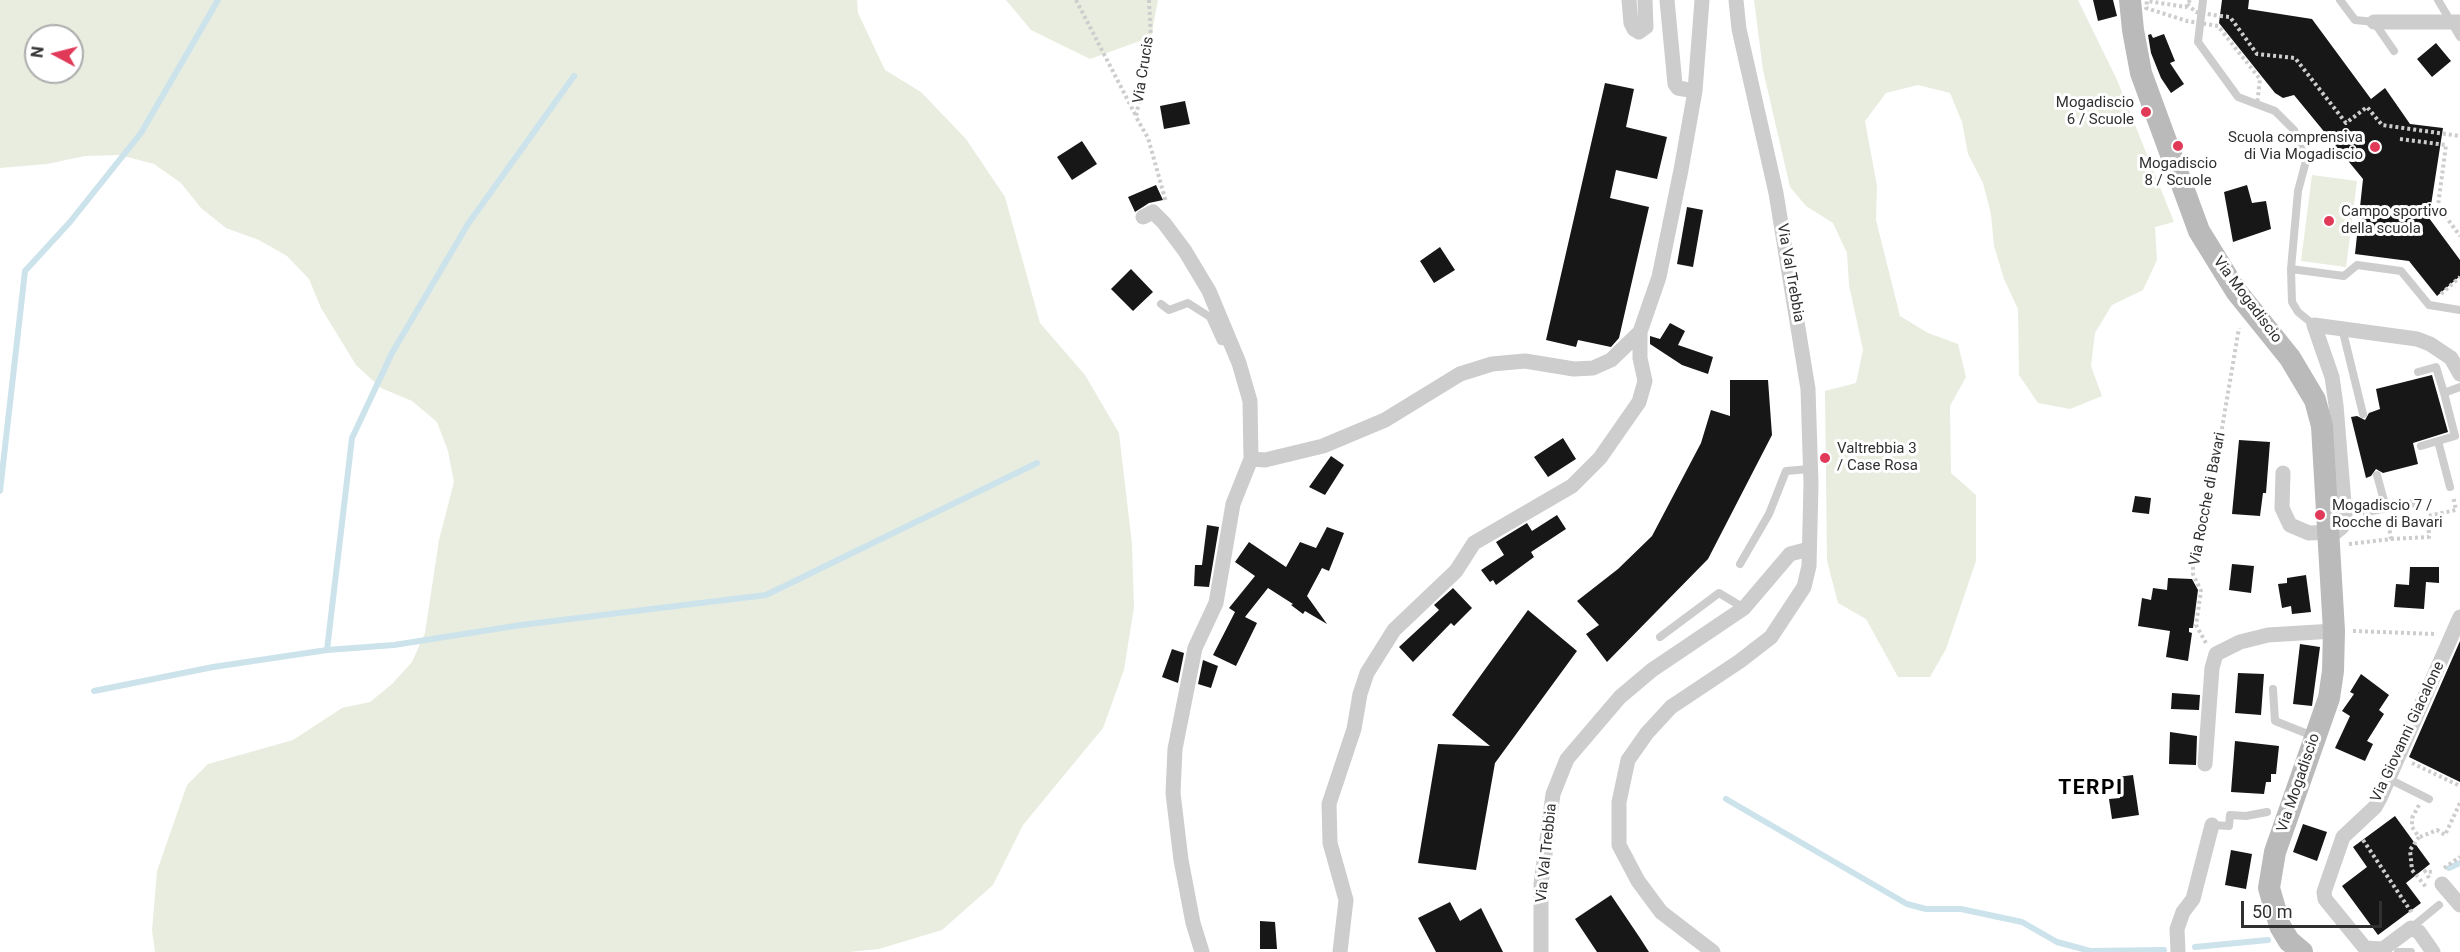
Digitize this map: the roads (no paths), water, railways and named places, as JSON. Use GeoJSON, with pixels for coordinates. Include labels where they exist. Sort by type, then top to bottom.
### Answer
{"type":"FeatureCollection","features":[{"type":"Feature","properties":{"kind":"street"},"geometry":{"type":"LineString","coordinates":[[1629,0],[1631,23],[1639,32],[1646,27],[1645,0]]}},
{"type":"Feature","properties":{"kind":"street"},"geometry":{"type":"LineString","coordinates":[[1667,0],[1675,84],[1677,88],[1695,91]]}},
{"type":"Feature","properties":{"kind":"street"},"geometry":{"type":"LineString","coordinates":[[1340,952],[1346,900],[1330,843],[1329,804],[1354,729],[1360,694],[1367,673],[1394,630],[1456,571],[1474,543],[1572,486],[1600,458],[1639,402],[1645,381],[1640,358],[1640,332],[1659,277],[1695,91],[1702,0]]}},
{"type":"Feature","properties":{"kind":"street","name":"Via Val Trebbia"},"geometry":{"type":"LineString","coordinates":[[1713,952],[1661,912],[1638,881],[1620,845],[1619,802],[1628,760],[1647,733],[1671,707],[1740,661],[1771,637],[1804,587],[1809,549],[1808,389],[1776,193],[1739,29],[1736,0]]}},
{"type":"Feature","properties":{"kind":"street","name":"Via Mogadiscio"},"geometry":{"type":"LineString","coordinates":[[2130,0],[2141,73],[2199,231],[2217,263],[2290,358],[2315,400],[2322,426],[2334,631],[2329,698],[2275,852],[2269,888],[2280,926],[2289,940],[2302,952]]}},
{"type":"Feature","properties":{"kind":"street"},"geometry":{"type":"LineString","coordinates":[[2374,22],[2455,22]]}},
{"type":"Feature","properties":{"kind":"street"},"geometry":{"type":"LineString","coordinates":[[1143,217],[1153,212],[1185,251],[1209,291],[1230,342],[1250,401],[1251,459],[1233,504],[1216,603],[1196,648],[1175,749],[1173,793],[1181,860],[1193,923],[1202,952]]}},
{"type":"Feature","properties":{"kind":"street"},"geometry":{"type":"LineString","coordinates":[[2283,473],[2282,508],[2290,525],[2309,533],[2336,532],[2342,527],[2345,515],[2332,377],[2314,325],[2430,344],[2451,358],[2460,374]]}},
{"type":"Feature","properties":{"kind":"street"},"geometry":{"type":"LineString","coordinates":[[1251,459],[1265,460],[1323,446],[1385,420],[1460,374],[1485,366],[1525,361],[1574,369],[1593,368],[1611,360],[1640,332]]}},
{"type":"Feature","properties":{"kind":"street","name":"Via Val Trebbia"},"geometry":{"type":"LineString","coordinates":[[1541,952],[1541,884],[1552,794],[1567,759],[1620,697],[1652,670],[1744,608],[1790,554],[1809,549]]}},
{"type":"Feature","properties":{"kind":"street","name":"Via Giovanni Giacalone"},"geometry":{"type":"LineString","coordinates":[[2410,928],[2383,949],[2365,948],[2325,899],[2324,892],[2343,837],[2375,807],[2389,779],[2430,694],[2457,624]]}},
{"type":"Feature","properties":{"kind":"street"},"geometry":{"type":"LineString","coordinates":[[2205,764],[2212,668],[2216,656],[2240,642],[2268,634],[2334,631]]}},
{"type":"Feature","properties":{"kind":"street"},"geometry":{"type":"LineString","coordinates":[[2178,952],[2177,929],[2183,912],[2193,899],[2212,825]]}},
{"type":"Feature","properties":{"kind":"street"},"geometry":{"type":"LineString","coordinates":[[2442,884],[2460,904]]}},
{"type":"Feature","properties":{"kind":"street"},"geometry":{"type":"LineString","coordinates":[[2410,928],[2419,932],[2433,952]]}},
{"type":"Feature","properties":{"kind":"lane"},"geometry":{"type":"LineString","coordinates":[[2203,0],[2198,42],[2238,97],[2275,111],[2294,130],[2306,161],[2298,191],[2291,269],[2292,302],[2298,312],[2314,325]]}},
{"type":"Feature","properties":{"kind":"lane"},"geometry":{"type":"LineString","coordinates":[[2340,0],[2355,20],[2374,22],[2394,51]]}},
{"type":"Feature","properties":{"kind":"lane"},"geometry":{"type":"LineString","coordinates":[[2438,0],[2455,22],[2460,37]]}},
{"type":"Feature","properties":{"kind":"lane"},"geometry":{"type":"LineString","coordinates":[[2291,269],[2343,276],[2357,265],[2402,271],[2429,304],[2460,310]]}},
{"type":"Feature","properties":{"kind":"lane"},"geometry":{"type":"LineString","coordinates":[[1161,304],[1169,310],[1188,303],[1210,317],[1221,341],[1230,342]]}},
{"type":"Feature","properties":{"kind":"lane"},"geometry":{"type":"LineString","coordinates":[[2342,328],[2363,414]]}},
{"type":"Feature","properties":{"kind":"lane"},"geometry":{"type":"LineString","coordinates":[[2418,372],[2436,367],[2455,436],[2421,446]]}},
{"type":"Feature","properties":{"kind":"lane"},"geometry":{"type":"LineString","coordinates":[[2444,393],[2460,387]]}},
{"type":"Feature","properties":{"kind":"lane"},"geometry":{"type":"LineString","coordinates":[[2438,441],[2450,487]]}},
{"type":"Feature","properties":{"kind":"lane"},"geometry":{"type":"LineString","coordinates":[[1740,564],[1768,514],[1786,471],[1810,469]]}},
{"type":"Feature","properties":{"kind":"lane"},"geometry":{"type":"LineString","coordinates":[[2377,475],[2386,508]]}},
{"type":"Feature","properties":{"kind":"lane"},"geometry":{"type":"LineString","coordinates":[[2366,512],[2415,503]]}},
{"type":"Feature","properties":{"kind":"lane"},"geometry":{"type":"LineString","coordinates":[[1660,637],[1719,593],[1744,608]]}},
{"type":"Feature","properties":{"kind":"lane"},"geometry":{"type":"LineString","coordinates":[[2274,689],[2275,721],[2315,737]]}},
{"type":"Feature","properties":{"kind":"lane"},"geometry":{"type":"LineString","coordinates":[[2389,779],[2426,797]]}},
{"type":"Feature","properties":{"kind":"lane"},"geometry":{"type":"LineString","coordinates":[[2212,825],[2229,826],[2230,815],[2246,816],[2267,812]]}},
{"type":"Feature","properties":{"kind":"lane"},"geometry":{"type":"LineString","coordinates":[[2410,928],[2439,905]]}},
{"type":"Feature","properties":{"kind":"lane"},"geometry":{"type":"LineString","coordinates":[[2397,952],[2411,952]]}},
{"type":"Feature","properties":{"kind":"waterway"},"geometry":{"type":"LineString","coordinates":[[0,491],[25,271],[70,222],[141,133],[218,0]]}},
{"type":"Feature","properties":{"kind":"waterway"},"geometry":{"type":"LineString","coordinates":[[327,650],[352,438],[392,353],[468,224],[574,76]]}},
{"type":"Feature","properties":{"kind":"waterway"},"geometry":{"type":"LineString","coordinates":[[94,691],[213,667],[327,650],[394,645],[521,625],[766,595],[1037,463]]}},
{"type":"Feature","properties":{"kind":"waterway"},"geometry":{"type":"LineString","coordinates":[[1726,799],[1907,904],[1926,909],[1961,909],[2022,922],[2057,942],[2090,951],[2164,950]]}},
{"type":"Feature","properties":{"kind":"waterway"},"geometry":{"type":"LineString","coordinates":[[2449,868],[2460,863]]}},
{"type":"Feature","properties":{"kind":"waterway"},"geometry":{"type":"LineString","coordinates":[[2195,947],[2268,940]]}},
{"type":"Feature","properties":{"kind":"place","name":"Mogadiscio 6 / Scuole"},"geometry":{"type":"Point","coordinates":[2146,112]}},
{"type":"Feature","properties":{"kind":"place","name":"Mogadiscio 8 / Scuole"},"geometry":{"type":"Point","coordinates":[2178,146]}},
{"type":"Feature","properties":{"kind":"place","name":"Scuola comprensiva di Via Mogadiscio"},"geometry":{"type":"Point","coordinates":[2375,147]}},
{"type":"Feature","properties":{"kind":"place","name":"Campo sportivo della scuola"},"geometry":{"type":"Point","coordinates":[2329,221]}},
{"type":"Feature","properties":{"kind":"place","name":"Valtrebbia 3 / Case Rosa"},"geometry":{"type":"Point","coordinates":[1825,458]}},
{"type":"Feature","properties":{"kind":"place","name":"Mogadiscio 7 / Rocche di Bavari"},"geometry":{"type":"Point","coordinates":[2320,515]}},
{"type":"Feature","properties":{"kind":"district","name":"TERPI"},"geometry":{"type":"Point","coordinates":[2091,789]}}]}
